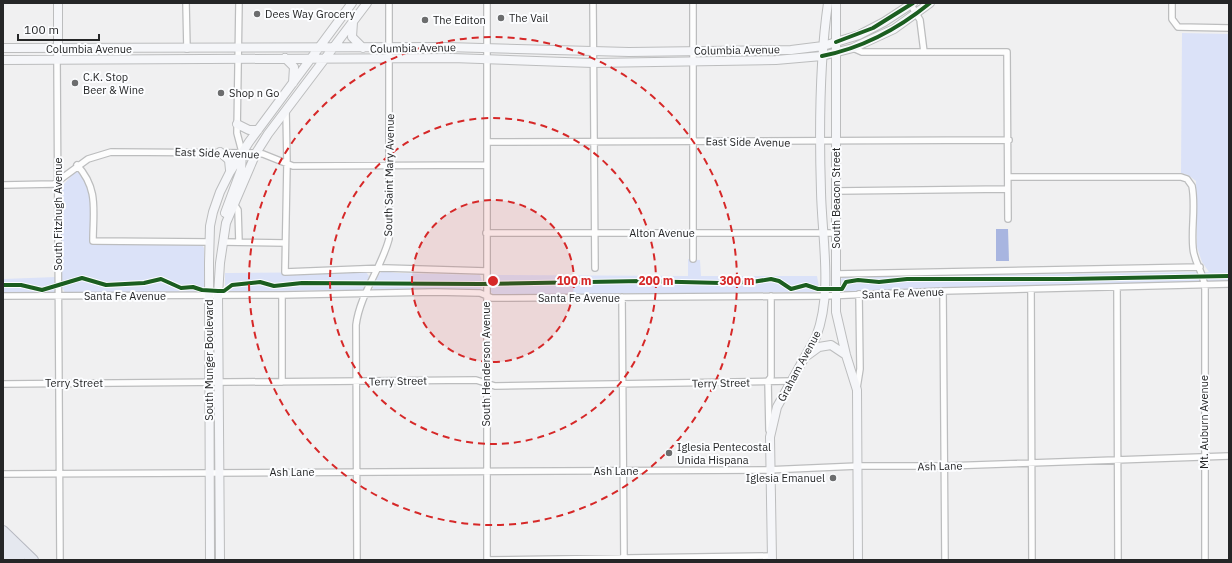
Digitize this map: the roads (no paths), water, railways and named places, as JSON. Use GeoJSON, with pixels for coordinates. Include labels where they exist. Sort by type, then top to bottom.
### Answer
{"type":"FeatureCollection","features":[{"type":"Feature","properties":{"kind":"highway"},"geometry":{"type":"LineString","coordinates":[[3,531],[33,560]]}},
{"type":"Feature","properties":{"kind":"highway"},"geometry":{"type":"LineString","coordinates":[[3,543],[28,560]]}},
{"type":"Feature","properties":{"kind":"highway"},"geometry":{"type":"LineString","coordinates":[[3,552],[15,560]]}},
{"type":"Feature","properties":{"kind":"highway"},"geometry":{"type":"LineString","coordinates":[[3,555],[10,560]]}},
{"type":"Feature","properties":{"kind":"main road"},"geometry":{"type":"LineString","coordinates":[[57,60],[58,3]]}},
{"type":"Feature","properties":{"kind":"main road","name":"South Munger Boulevard"},"geometry":{"type":"LineString","coordinates":[[210,560],[208,383],[209,242],[213,212],[220,192],[242,152],[352,3]]}},
{"type":"Feature","properties":{"kind":"main road","name":"South Munger Boulevard"},"geometry":{"type":"LineString","coordinates":[[220,560],[218,295],[226,223],[256,153],[286,110],[367,3]]}},
{"type":"Feature","properties":{"kind":"main road","name":"South Beacon Street"},"geometry":{"type":"LineString","coordinates":[[825,296],[820,142],[822,56],[828,3]]}},
{"type":"Feature","properties":{"kind":"main road","name":"South Beacon Street"},"geometry":{"type":"LineString","coordinates":[[836,3],[836,312],[846,355],[857,390],[858,560]]}},
{"type":"Feature","properties":{"kind":"main road","name":"Columbia Avenue"},"geometry":{"type":"LineString","coordinates":[[3,60],[488,58],[593,63],[776,60],[822,56],[852,48],[894,29],[930,3]]}},
{"type":"Feature","properties":{"kind":"main road","name":"Columbia Avenue"},"geometry":{"type":"LineString","coordinates":[[3,48],[58,50],[487,47],[593,51],[791,50],[823,46],[873,28],[912,4]]}},
{"type":"Feature","properties":{"kind":"main road"},"geometry":{"type":"LineString","coordinates":[[353,22],[352,37],[363,48]]}},
{"type":"Feature","properties":{"kind":"main road"},"geometry":{"type":"LineString","coordinates":[[133,60],[134,49]]}},
{"type":"Feature","properties":{"kind":"main road"},"geometry":{"type":"LineString","coordinates":[[285,58],[294,67],[292,85]]}},
{"type":"Feature","properties":{"kind":"main road"},"geometry":{"type":"LineString","coordinates":[[256,153],[258,140],[270,121],[270,114]]}},
{"type":"Feature","properties":{"kind":"main road"},"geometry":{"type":"LineString","coordinates":[[237,124],[249,130],[258,130]]}},
{"type":"Feature","properties":{"kind":"main road"},"geometry":{"type":"LineString","coordinates":[[220,152],[230,160],[230,172]]}},
{"type":"Feature","properties":{"kind":"main road"},"geometry":{"type":"LineString","coordinates":[[226,223],[225,213],[241,170],[242,152]]}},
{"type":"Feature","properties":{"kind":"main road","name":"Graham Avenue"},"geometry":{"type":"LineString","coordinates":[[772,558],[770,437],[777,407],[806,356],[820,324],[825,296]]}},
{"type":"Feature","properties":{"kind":"main road"},"geometry":{"type":"LineString","coordinates":[[806,356],[819,347],[830,345],[846,355]]}},
{"type":"Feature","properties":{"kind":"street"},"geometry":{"type":"LineString","coordinates":[[186,3],[187,49]]}},
{"type":"Feature","properties":{"kind":"street"},"geometry":{"type":"LineString","coordinates":[[239,3],[237,124],[238,141],[242,152]]}},
{"type":"Feature","properties":{"kind":"street","name":"South Saint Mary Avenue"},"geometry":{"type":"LineString","coordinates":[[357,560],[356,325],[365,294],[386,251],[389,239],[389,3]]}},
{"type":"Feature","properties":{"kind":"street","name":"South Henderson Avenue"},"geometry":{"type":"LineString","coordinates":[[487,3],[487,560]]}},
{"type":"Feature","properties":{"kind":"street"},"geometry":{"type":"LineString","coordinates":[[593,3],[595,268]]}},
{"type":"Feature","properties":{"kind":"street"},"geometry":{"type":"LineString","coordinates":[[693,3],[694,259]]}},
{"type":"Feature","properties":{"kind":"street"},"geometry":{"type":"LineString","coordinates":[[1172,3],[1172,19],[1174,25],[1183,28],[1229,28]]}},
{"type":"Feature","properties":{"kind":"street"},"geometry":{"type":"LineString","coordinates":[[912,4],[917,13],[921,27],[924,52]]}},
{"type":"Feature","properties":{"kind":"street"},"geometry":{"type":"LineString","coordinates":[[852,48],[862,52],[1007,52],[1009,140],[1008,219]]}},
{"type":"Feature","properties":{"kind":"street","name":"South Fitzhugh Avenue"},"geometry":{"type":"LineString","coordinates":[[57,60],[60,560]]}},
{"type":"Feature","properties":{"kind":"street"},"geometry":{"type":"LineString","coordinates":[[286,110],[287,164],[284,272],[377,270],[385,268],[486,271]]}},
{"type":"Feature","properties":{"kind":"street","name":"East Side Avenue"},"geometry":{"type":"LineString","coordinates":[[486,142],[820,142],[1009,140]]}},
{"type":"Feature","properties":{"kind":"street","name":"East Side Avenue"},"geometry":{"type":"LineString","coordinates":[[3,185],[51,184],[77,165],[94,156],[111,152],[256,153],[263,154],[294,166],[486,165]]}},
{"type":"Feature","properties":{"kind":"street"},"geometry":{"type":"LineString","coordinates":[[77,165],[88,177],[93,190],[93,241],[209,242]]}},
{"type":"Feature","properties":{"kind":"street","name":"Mt. Auburn Avenue"},"geometry":{"type":"LineString","coordinates":[[1009,176],[1181,177],[1187,179],[1192,186],[1193,247],[1204,276],[1205,560]]}},
{"type":"Feature","properties":{"kind":"street"},"geometry":{"type":"LineString","coordinates":[[837,191],[1008,189]]}},
{"type":"Feature","properties":{"kind":"street"},"geometry":{"type":"LineString","coordinates":[[234,204],[238,210],[239,242]]}},
{"type":"Feature","properties":{"kind":"street","name":"Alton Avenue"},"geometry":{"type":"LineString","coordinates":[[486,233],[837,233]]}},
{"type":"Feature","properties":{"kind":"street"},"geometry":{"type":"LineString","coordinates":[[223,242],[285,243]]}},
{"type":"Feature","properties":{"kind":"street","name":"Santa Fe Avenue"},"geometry":{"type":"LineString","coordinates":[[836,274],[1200,268]]}},
{"type":"Feature","properties":{"kind":"street","name":"Santa Fe Avenue"},"geometry":{"type":"LineString","coordinates":[[3,296],[59,297],[480,293],[492,298],[622,298],[825,296],[943,291],[1229,284]]}},
{"type":"Feature","properties":{"kind":"street"},"geometry":{"type":"LineString","coordinates":[[1118,287],[1118,560]]}},
{"type":"Feature","properties":{"kind":"street"},"geometry":{"type":"LineString","coordinates":[[1031,289],[1032,560]]}},
{"type":"Feature","properties":{"kind":"street"},"geometry":{"type":"LineString","coordinates":[[943,291],[945,560]]}},
{"type":"Feature","properties":{"kind":"street","name":"South Beacon Street"},"geometry":{"type":"LineString","coordinates":[[857,390],[860,369],[859,294]]}},
{"type":"Feature","properties":{"kind":"street"},"geometry":{"type":"LineString","coordinates":[[282,295],[282,382]]}},
{"type":"Feature","properties":{"kind":"street","name":"Graham Avenue"},"geometry":{"type":"LineString","coordinates":[[770,437],[768,381],[771,377],[771,296]]}},
{"type":"Feature","properties":{"kind":"street"},"geometry":{"type":"LineString","coordinates":[[622,298],[624,559]]}},
{"type":"Feature","properties":{"kind":"street","name":"Terry Street"},"geometry":{"type":"LineString","coordinates":[[3,384],[476,380],[495,386],[791,381]]}},
{"type":"Feature","properties":{"kind":"street","name":"Ash Lane"},"geometry":{"type":"LineString","coordinates":[[3,474],[771,469],[858,466],[944,466],[1229,456]]}},
{"type":"Feature","properties":{"kind":"street"},"geometry":{"type":"LineString","coordinates":[[487,560],[772,558]]}},
{"type":"Feature","properties":{"kind":"water"},"geometry":{"type":"Polygon","coordinates":[[[996,229],[1008,229],[1009,261],[996,261],[996,229]]]}},
{"type":"Feature","properties":{"kind":"place","name":"Dees Way Grocery"},"geometry":{"type":"Point","coordinates":[257,14]}},
{"type":"Feature","properties":{"kind":"place","name":"The Vail"},"geometry":{"type":"Point","coordinates":[501,18]}},
{"type":"Feature","properties":{"kind":"place","name":"The Editon"},"geometry":{"type":"Point","coordinates":[425,20]}},
{"type":"Feature","properties":{"kind":"place","name":"C.K. Stop Beer & Wine"},"geometry":{"type":"Point","coordinates":[75,83]}},
{"type":"Feature","properties":{"kind":"place","name":"Shop n Go"},"geometry":{"type":"Point","coordinates":[221,93]}},
{"type":"Feature","properties":{"kind":"place","name":"Iglesia Pentecostal Unida Hispana"},"geometry":{"type":"Point","coordinates":[669,453]}},
{"type":"Feature","properties":{"kind":"place","name":"Iglesia Emanuel"},"geometry":{"type":"Point","coordinates":[833,478]}}]}
